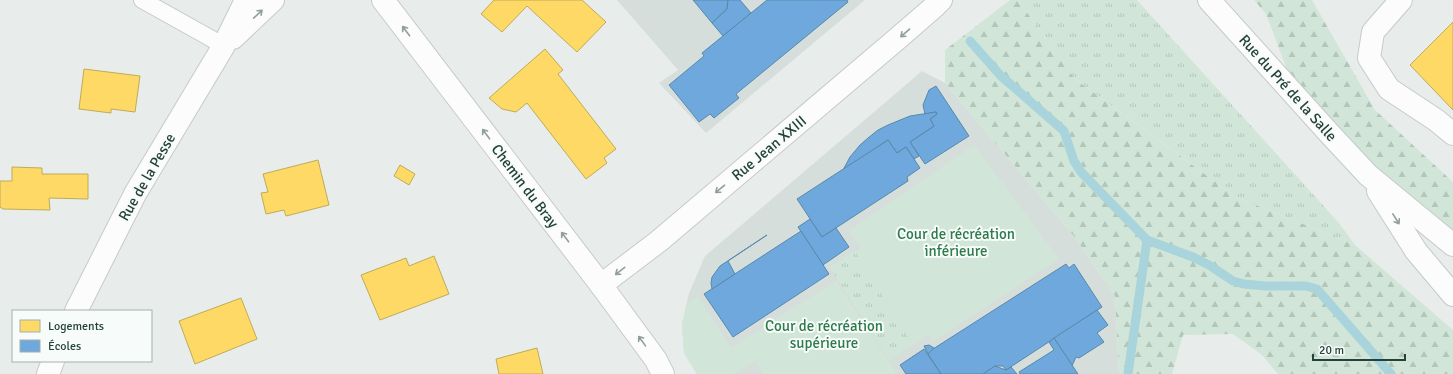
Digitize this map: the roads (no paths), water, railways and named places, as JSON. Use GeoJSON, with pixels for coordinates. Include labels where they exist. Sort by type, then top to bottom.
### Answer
{"type":"FeatureCollection","features":[{"type":"Feature","properties":{"kind":"street","name":"Rue de la Pesse"},"geometry":{"type":"LineString","coordinates":[[77,310],[135,194],[223,47],[246,0]]}},
{"type":"Feature","properties":{"kind":"street","name":"Rue de la Pesse"},"geometry":{"type":"LineString","coordinates":[[223,47],[273,0]]}},
{"type":"Feature","properties":{"kind":"street","name":"Chemin du Bray"},"geometry":{"type":"LineString","coordinates":[[383,0],[602,285],[656,360],[663,374]]}},
{"type":"Feature","properties":{"kind":"street","name":"Rue du Pré de la Salle"},"geometry":{"type":"LineString","coordinates":[[1209,0],[1323,127],[1368,174],[1453,245]]}},
{"type":"Feature","properties":{"kind":"street"},"geometry":{"type":"LineString","coordinates":[[1400,0],[1373,32],[1368,58],[1390,89],[1436,120],[1453,134]]}},
{"type":"Feature","properties":{"kind":"street","name":"Rue Jean XXIII"},"geometry":{"type":"LineString","coordinates":[[602,285],[659,241],[937,2]]}},
{"type":"Feature","properties":{"kind":"street","name":"Rue du Pré de la Salle"},"geometry":{"type":"LineString","coordinates":[[1368,174],[1416,251],[1453,294]]}},
{"type":"Feature","properties":{"kind":"street"},"geometry":{"type":"LineString","coordinates":[[48,374],[53,362]]}},
{"type":"Feature","properties":{"kind":"lane"},"geometry":{"type":"LineString","coordinates":[[142,0],[212,39],[223,47]]}},
{"type":"Feature","properties":{"kind":"waterway"},"geometry":{"type":"LineString","coordinates":[[970,41],[1001,76],[1064,131],[1074,161],[1081,172],[1147,240],[1193,257],[1209,265],[1233,281],[1244,284],[1265,286],[1306,286],[1317,289],[1391,374]]}},
{"type":"Feature","properties":{"kind":"waterway"},"geometry":{"type":"LineString","coordinates":[[1128,374],[1147,240]]}},
{"type":"Feature","properties":{"kind":"park label","name":"Cour de récréation inférieure"},"geometry":{"type":"Point","coordinates":[956,242]}},
{"type":"Feature","properties":{"kind":"park label","name":"Cour de récréation supérieure"},"geometry":{"type":"Point","coordinates":[824,334]}}]}
